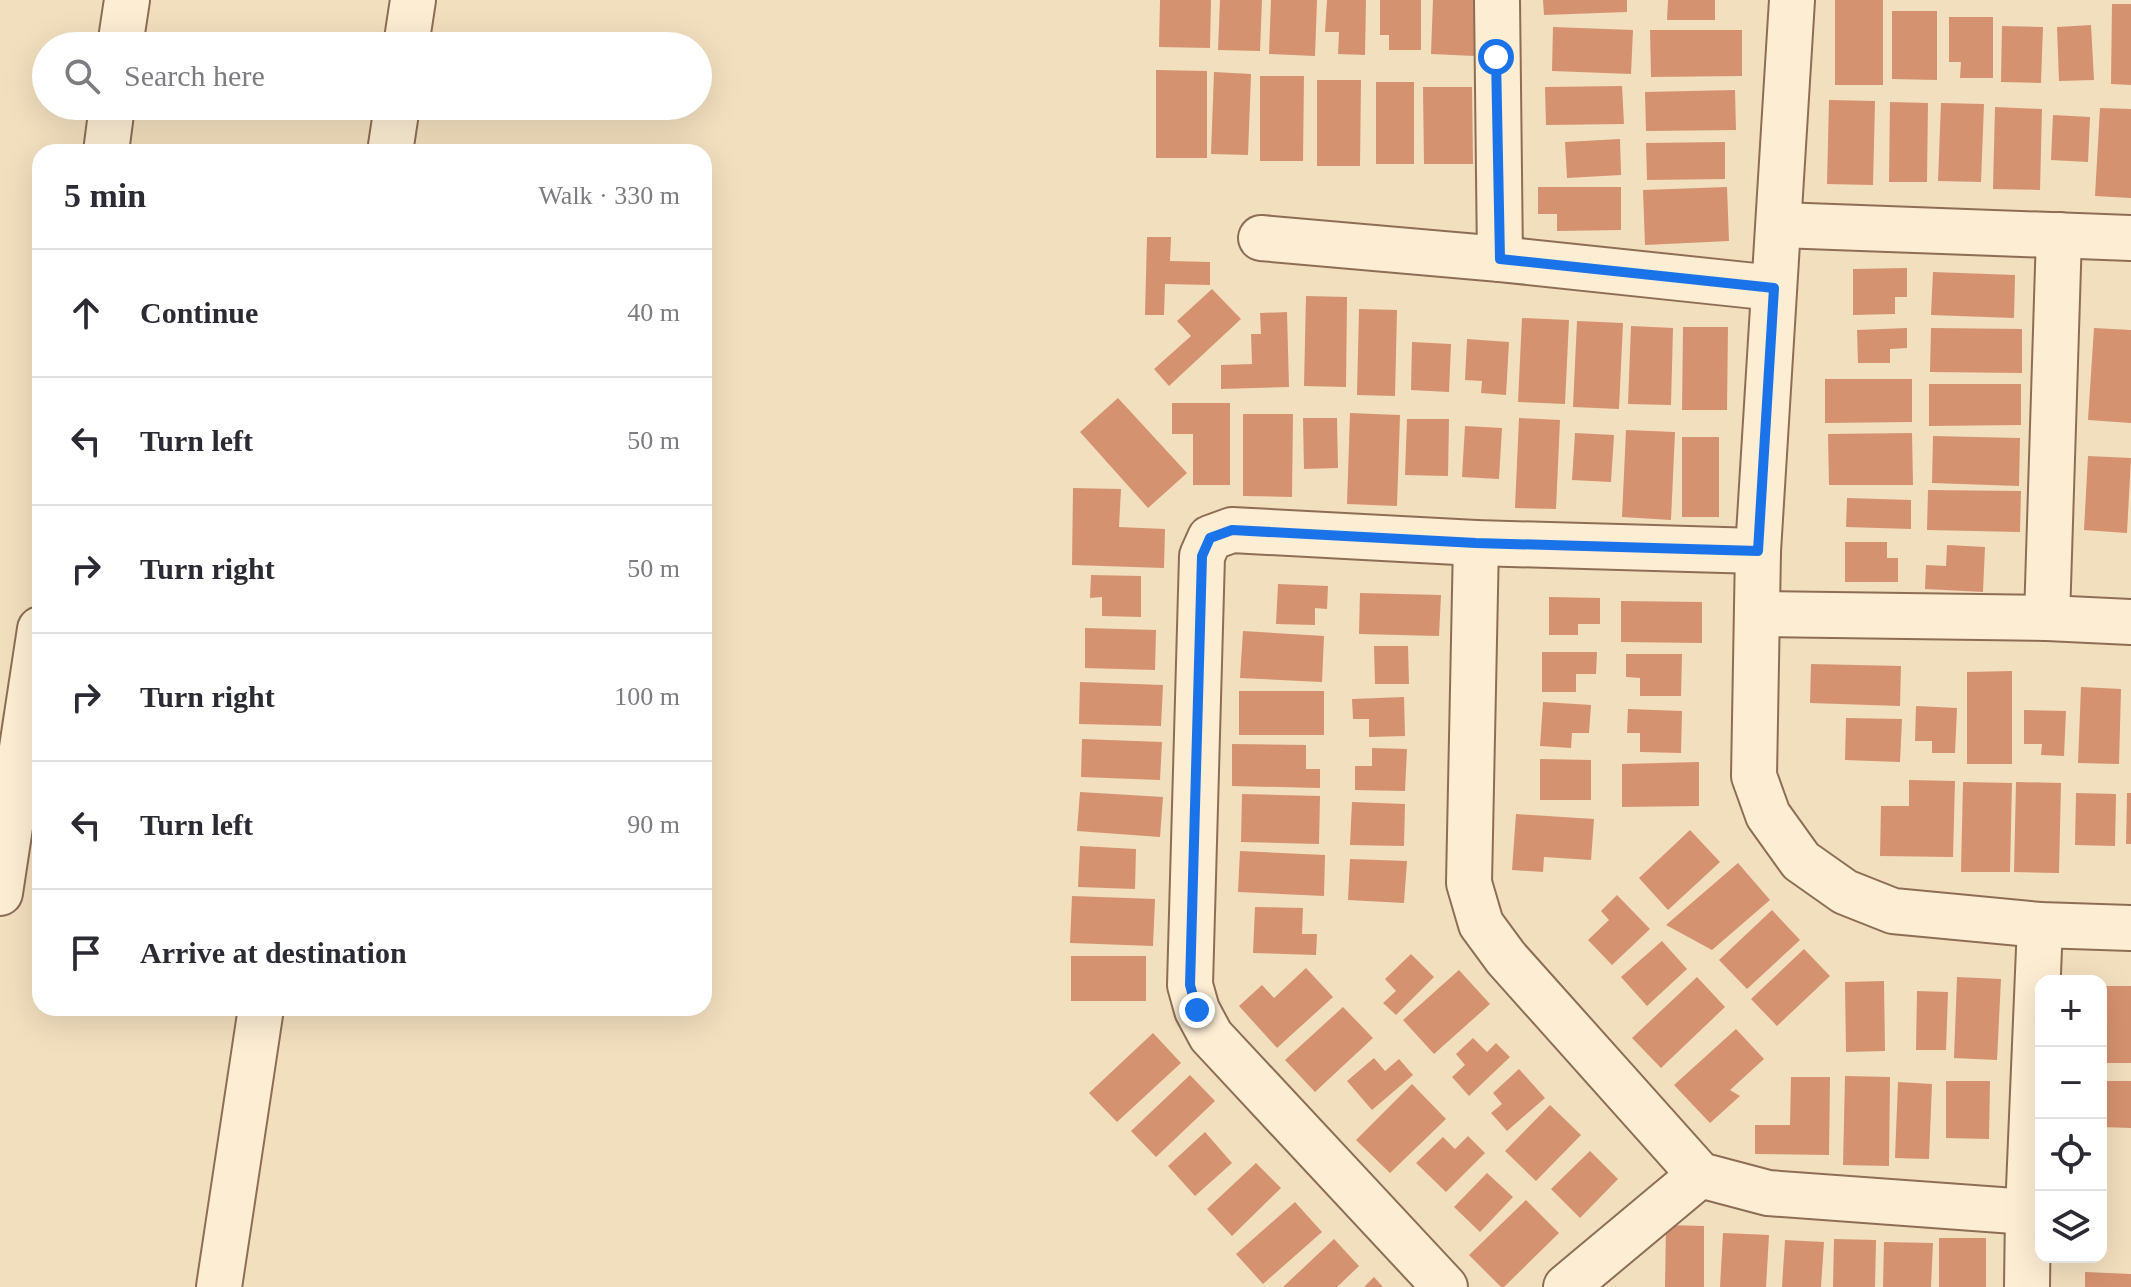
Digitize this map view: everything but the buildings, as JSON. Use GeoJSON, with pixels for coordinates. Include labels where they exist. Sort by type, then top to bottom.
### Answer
{"type":"FeatureCollection","features":[{"type":"Feature","properties":{"kind":"street"},"geometry":{"type":"LineString","coordinates":[[122,32],[127,0]]}},
{"type":"Feature","properties":{"kind":"street"},"geometry":{"type":"LineString","coordinates":[[408,32],[413,0]]}},
{"type":"Feature","properties":{"kind":"street"},"geometry":{"type":"LineString","coordinates":[[1497,0],[1500,259]]}},
{"type":"Feature","properties":{"kind":"street"},"geometry":{"type":"LineString","coordinates":[[1792,0],[1758,551],[1754,776],[1768,815],[1801,861],[1845,892],[1893,911],[2040,925],[2131,928]]}},
{"type":"Feature","properties":{"kind":"street"},"geometry":{"type":"LineString","coordinates":[[107,144],[110,120]]}},
{"type":"Feature","properties":{"kind":"street"},"geometry":{"type":"LineString","coordinates":[[391,144],[395,120]]}},
{"type":"Feature","properties":{"kind":"street"},"geometry":{"type":"LineString","coordinates":[[1780,225],[2131,238]]}},
{"type":"Feature","properties":{"kind":"street"},"geometry":{"type":"LineString","coordinates":[[2047,618],[2059,235]]}},
{"type":"Feature","properties":{"kind":"street"},"geometry":{"type":"LineString","coordinates":[[1261,238],[1774,288]]}},
{"type":"Feature","properties":{"kind":"street"},"geometry":{"type":"LineString","coordinates":[[1445,1287],[1211,1036],[1197,1010],[1190,985],[1202,556],[1210,538],[1232,530],[1476,543],[1758,551]]}},
{"type":"Feature","properties":{"kind":"street"},"geometry":{"type":"LineString","coordinates":[[1476,543],[1469,883],[1481,924],[1506,958],[1700,1175],[1768,1193],[2028,1212]]}},
{"type":"Feature","properties":{"kind":"street"},"geometry":{"type":"LineString","coordinates":[[1758,614],[2131,622]]}},
{"type":"Feature","properties":{"kind":"street"},"geometry":{"type":"LineString","coordinates":[[0,893],[22,723],[32,671]]}},
{"type":"Feature","properties":{"kind":"street"},"geometry":{"type":"LineString","coordinates":[[2027,1287],[2040,925]]}},
{"type":"Feature","properties":{"kind":"street"},"geometry":{"type":"LineString","coordinates":[[219,1287],[260,1016]]}},
{"type":"Feature","properties":{"kind":"street"},"geometry":{"type":"LineString","coordinates":[[1566,1287],[1700,1175]]}},
{"type":"Feature","properties":{"kind":"route"},"geometry":{"type":"LineString","coordinates":[[1197,1010],[1190,985],[1202,556],[1210,538],[1232,530],[1476,543],[1758,551],[1774,288],[1500,259],[1496,57]]}}]}
